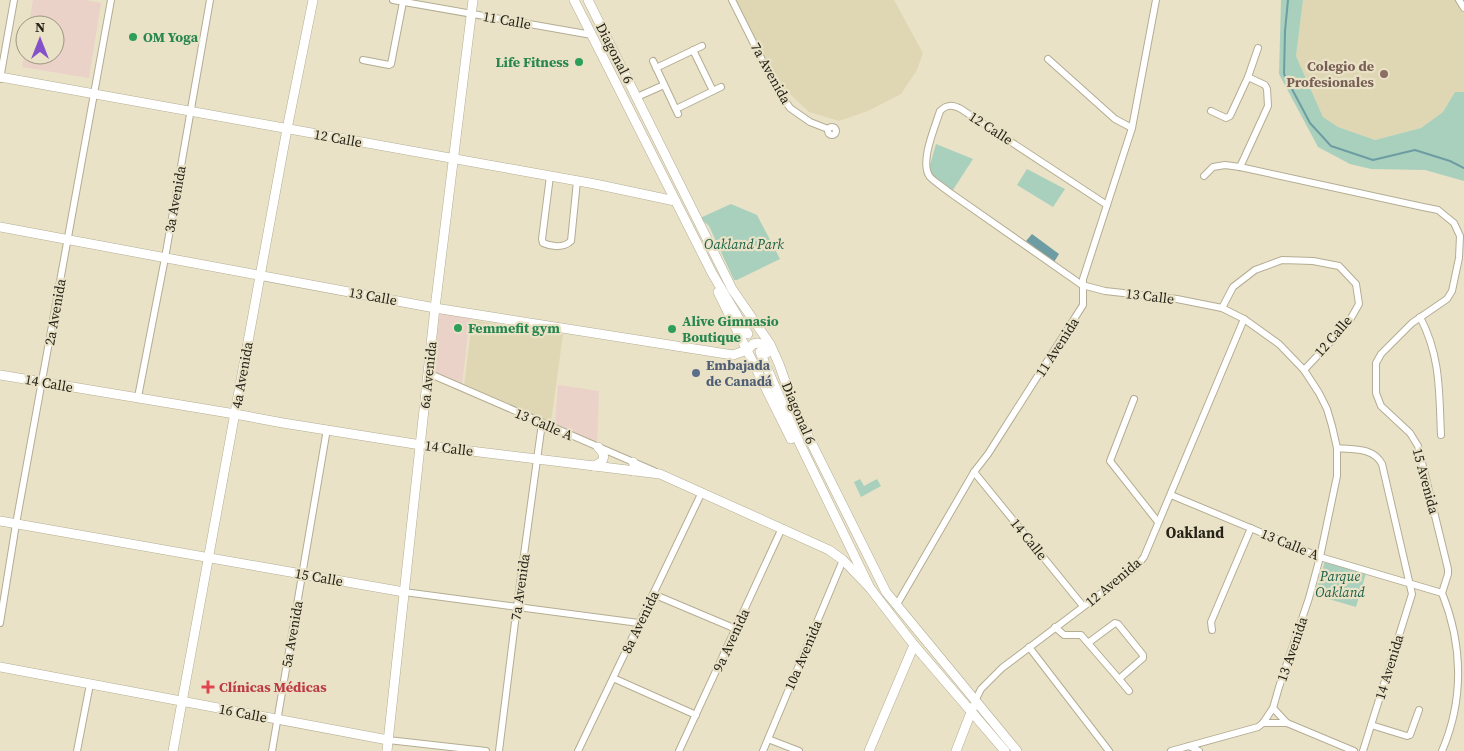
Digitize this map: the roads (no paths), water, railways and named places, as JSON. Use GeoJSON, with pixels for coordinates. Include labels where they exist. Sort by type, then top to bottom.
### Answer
{"type":"FeatureCollection","features":[{"type":"Feature","properties":{"kind":"street"},"geometry":{"type":"LineString","coordinates":[[0,78],[14,0]]}},
{"type":"Feature","properties":{"kind":"street","name":"2a Avenida"},"geometry":{"type":"LineString","coordinates":[[0,623],[16,524],[111,0]]}},
{"type":"Feature","properties":{"kind":"street","name":"3a Avenida"},"geometry":{"type":"LineString","coordinates":[[138,398],[165,258],[210,0]]}},
{"type":"Feature","properties":{"kind":"street","name":"4a Avenida"},"geometry":{"type":"LineString","coordinates":[[174,751],[287,129],[313,0]]}},
{"type":"Feature","properties":{"kind":"street","name":"11 Calle"},"geometry":{"type":"LineString","coordinates":[[393,0],[592,35]]}},
{"type":"Feature","properties":{"kind":"street","name":"6a Avenida"},"geometry":{"type":"LineString","coordinates":[[387,751],[435,308],[473,0]]}},
{"type":"Feature","properties":{"kind":"street","name":"Diagonal 6"},"geometry":{"type":"LineString","coordinates":[[574,0],[712,272],[716,288],[745,337],[747,350],[791,439],[800,444]]}},
{"type":"Feature","properties":{"kind":"street","name":"Diagonal 6"},"geometry":{"type":"LineString","coordinates":[[588,0],[731,287],[770,344],[779,364],[791,401],[860,544],[886,592],[1017,751]]}},
{"type":"Feature","properties":{"kind":"street","name":"7a Avenida"},"geometry":{"type":"LineString","coordinates":[[732,0],[775,86],[790,108],[810,122],[828,130]]}},
{"type":"Feature","properties":{"kind":"street","name":"11 Avenida"},"geometry":{"type":"LineString","coordinates":[[896,606],[974,472],[988,454],[1083,305],[1083,279],[1132,128],[1156,0]]}},
{"type":"Feature","properties":{"kind":"street"},"geometry":{"type":"LineString","coordinates":[[1459,0],[1464,8]]}},
{"type":"Feature","properties":{"kind":"street"},"geometry":{"type":"LineString","coordinates":[[363,60],[392,64],[403,2]]}},
{"type":"Feature","properties":{"kind":"street"},"geometry":{"type":"LineString","coordinates":[[702,46],[654,65],[677,112],[721,87]]}},
{"type":"Feature","properties":{"kind":"street"},"geometry":{"type":"LineString","coordinates":[[1211,110],[1226,118],[1230,116],[1248,77],[1258,48]]}},
{"type":"Feature","properties":{"kind":"street"},"geometry":{"type":"LineString","coordinates":[[693,50],[713,91]]}},
{"type":"Feature","properties":{"kind":"street"},"geometry":{"type":"LineString","coordinates":[[1048,59],[1115,119],[1132,128]]}},
{"type":"Feature","properties":{"kind":"street"},"geometry":{"type":"LineString","coordinates":[[1204,176],[1213,167],[1225,165],[1240,167],[1268,106],[1265,85],[1248,77]]}},
{"type":"Feature","properties":{"kind":"street","name":"12 Calle"},"geometry":{"type":"LineString","coordinates":[[0,78],[550,176],[675,201]]}},
{"type":"Feature","properties":{"kind":"street"},"geometry":{"type":"LineString","coordinates":[[637,97],[664,85]]}},
{"type":"Feature","properties":{"kind":"street","name":"12 Calle"},"geometry":{"type":"LineString","coordinates":[[927,170],[926,157],[940,111],[949,105],[955,106],[1106,205]]}},
{"type":"Feature","properties":{"kind":"street"},"geometry":{"type":"LineString","coordinates":[[647,194],[658,192],[663,186],[666,156]]}},
{"type":"Feature","properties":{"kind":"street","name":"15 Avenida"},"geometry":{"type":"LineString","coordinates":[[1240,167],[1438,210],[1454,223],[1460,236],[1459,258],[1452,291],[1447,299],[1412,323],[1381,354],[1376,363],[1376,393],[1380,406],[1410,433],[1418,446],[1448,569],[1442,593]]}},
{"type":"Feature","properties":{"kind":"street","name":"13 Calle"},"geometry":{"type":"LineString","coordinates":[[927,170],[930,176],[949,192],[1082,285],[1105,291],[1222,308],[1244,318],[1279,344],[1304,370],[1327,409],[1337,448]]}},
{"type":"Feature","properties":{"kind":"street"},"geometry":{"type":"LineString","coordinates":[[550,176],[542,239],[543,243],[548,246],[567,245],[571,241],[577,181]]}},
{"type":"Feature","properties":{"kind":"street","name":"13 Calle"},"geometry":{"type":"LineString","coordinates":[[0,227],[435,308],[733,355],[747,350],[755,343],[760,343],[764,345],[786,398],[791,401]]}},
{"type":"Feature","properties":{"kind":"street","name":"12 Calle"},"geometry":{"type":"LineString","coordinates":[[1222,308],[1233,286],[1255,270],[1273,263],[1282,260],[1313,261],[1339,266],[1356,284],[1359,304],[1351,318],[1304,370]]}},
{"type":"Feature","properties":{"kind":"street","name":"12 Avenida"},"geometry":{"type":"LineString","coordinates":[[956,751],[975,701],[981,689],[988,681],[1029,647],[1136,567],[1144,557],[1244,318]]}},
{"type":"Feature","properties":{"kind":"street"},"geometry":{"type":"LineString","coordinates":[[1420,318],[1427,329],[1437,367],[1441,436]]}},
{"type":"Feature","properties":{"kind":"street"},"geometry":{"type":"LineString","coordinates":[[733,355],[741,349],[745,337]]}},
{"type":"Feature","properties":{"kind":"street","name":"Diagonal 6"},"geometry":{"type":"LineString","coordinates":[[760,352],[800,444],[870,588],[914,645],[972,710],[1005,751]]}},
{"type":"Feature","properties":{"kind":"street","name":"13 Calle A"},"geometry":{"type":"LineString","coordinates":[[428,373],[598,447],[633,466]]}},
{"type":"Feature","properties":{"kind":"street","name":"14 Calle"},"geometry":{"type":"LineString","coordinates":[[0,374],[420,445],[594,466],[633,466],[660,474],[829,550],[844,560],[870,588]]}},
{"type":"Feature","properties":{"kind":"street"},"geometry":{"type":"LineString","coordinates":[[1134,399],[1110,460],[1158,522]]}},
{"type":"Feature","properties":{"kind":"street","name":"7a Avenida"},"geometry":{"type":"LineString","coordinates":[[499,751],[542,423]]}},
{"type":"Feature","properties":{"kind":"street","name":"5a Avenida"},"geometry":{"type":"LineString","coordinates":[[272,751],[327,429]]}},
{"type":"Feature","properties":{"kind":"street"},"geometry":{"type":"LineString","coordinates":[[594,466],[602,461],[604,457],[603,452],[598,447]]}},
{"type":"Feature","properties":{"kind":"street","name":"13 Avenida"},"geometry":{"type":"LineString","coordinates":[[1263,723],[1273,708],[1309,598],[1320,557],[1337,476],[1337,448]]}},
{"type":"Feature","properties":{"kind":"street","name":"14 Avenida"},"geometry":{"type":"LineString","coordinates":[[1337,448],[1366,451],[1374,454],[1382,464],[1412,594],[1363,751]]}},
{"type":"Feature","properties":{"kind":"street","name":"14 Calle"},"geometry":{"type":"LineString","coordinates":[[974,472],[1083,606]]}},
{"type":"Feature","properties":{"kind":"street","name":"8a Avenida"},"geometry":{"type":"LineString","coordinates":[[578,751],[702,492]]}},
{"type":"Feature","properties":{"kind":"street","name":"13 Calle A"},"geometry":{"type":"LineString","coordinates":[[1171,495],[1320,557],[1442,593]]}},
{"type":"Feature","properties":{"kind":"street","name":"15 Calle"},"geometry":{"type":"LineString","coordinates":[[0,522],[404,592],[639,623]]}},
{"type":"Feature","properties":{"kind":"street","name":"9a Avenida"},"geometry":{"type":"LineString","coordinates":[[679,751],[782,528]]}},
{"type":"Feature","properties":{"kind":"street"},"geometry":{"type":"LineString","coordinates":[[1212,630],[1212,622],[1250,528]]}},
{"type":"Feature","properties":{"kind":"street","name":"10a Avenida"},"geometry":{"type":"LineString","coordinates":[[763,751],[844,560]]}},
{"type":"Feature","properties":{"kind":"street"},"geometry":{"type":"LineString","coordinates":[[1442,593],[1457,639],[1462,680],[1457,714],[1442,751]]}},
{"type":"Feature","properties":{"kind":"street"},"geometry":{"type":"LineString","coordinates":[[653,594],[736,629]]}},
{"type":"Feature","properties":{"kind":"street"},"geometry":{"type":"LineString","coordinates":[[1088,643],[1111,624],[1118,624],[1144,656],[1119,679]]}},
{"type":"Feature","properties":{"kind":"street"},"geometry":{"type":"LineString","coordinates":[[1055,627],[1064,635],[1081,635],[1129,691]]}},
{"type":"Feature","properties":{"kind":"street"},"geometry":{"type":"LineString","coordinates":[[869,751],[914,645]]}},
{"type":"Feature","properties":{"kind":"street"},"geometry":{"type":"LineString","coordinates":[[1029,647],[1109,751]]}},
{"type":"Feature","properties":{"kind":"street","name":"16 Calle"},"geometry":{"type":"LineString","coordinates":[[0,667],[388,740],[486,751]]}},
{"type":"Feature","properties":{"kind":"street"},"geometry":{"type":"LineString","coordinates":[[613,678],[696,714]]}},
{"type":"Feature","properties":{"kind":"street"},"geometry":{"type":"LineString","coordinates":[[77,751],[90,684]]}},
{"type":"Feature","properties":{"kind":"street"},"geometry":{"type":"LineString","coordinates":[[1273,708],[1287,723]]}},
{"type":"Feature","properties":{"kind":"street"},"geometry":{"type":"LineString","coordinates":[[1371,725],[1407,736],[1410,735],[1419,710]]}},
{"type":"Feature","properties":{"kind":"street"},"geometry":{"type":"LineString","coordinates":[[1171,751],[1258,727],[1263,723],[1287,723],[1354,751]]}},
{"type":"Feature","properties":{"kind":"street"},"geometry":{"type":"LineString","coordinates":[[768,739],[799,751]]}},
{"type":"Feature","properties":{"kind":"street"},"geometry":{"type":"LineString","coordinates":[[1189,746],[1200,751]]}},
{"type":"Feature","properties":{"kind":"water"},"geometry":{"type":"Polygon","coordinates":[[[1032,234],[1059,254],[1054,262],[1026,241],[1032,234]]]}},
{"type":"Feature","properties":{"kind":"waterway"},"geometry":{"type":"LineString","coordinates":[[1288,0],[1284,74],[1310,123],[1331,146],[1373,160],[1415,150],[1450,161],[1464,168]]}},
{"type":"Feature","properties":{"kind":"place","name":"OM Yoga"},"geometry":{"type":"Point","coordinates":[133,37]}},
{"type":"Feature","properties":{"kind":"place","name":"Life Fitness"},"geometry":{"type":"Point","coordinates":[579,62]}},
{"type":"Feature","properties":{"kind":"place","name":"Colegio de Profesionales"},"geometry":{"type":"Point","coordinates":[1384,74]}},
{"type":"Feature","properties":{"kind":"place","name":"Femmefit gym"},"geometry":{"type":"Point","coordinates":[458,328]}},
{"type":"Feature","properties":{"kind":"place","name":"Alive Gimnasio Boutique"},"geometry":{"type":"Point","coordinates":[672,329]}},
{"type":"Feature","properties":{"kind":"place","name":"Embajada de Canadá"},"geometry":{"type":"Point","coordinates":[696,373]}},
{"type":"Feature","properties":{"kind":"place","name":"Clínicas Médicas"},"geometry":{"type":"Point","coordinates":[208,687]}},
{"type":"Feature","properties":{"kind":"district","name":"Oakland"},"geometry":{"type":"Point","coordinates":[1195,533]}},
{"type":"Feature","properties":{"kind":"park label","name":"Oakland Park"},"geometry":{"type":"Point","coordinates":[744,244]}},
{"type":"Feature","properties":{"kind":"park label","name":"Parque Oakland"},"geometry":{"type":"Point","coordinates":[1340,584]}}]}
